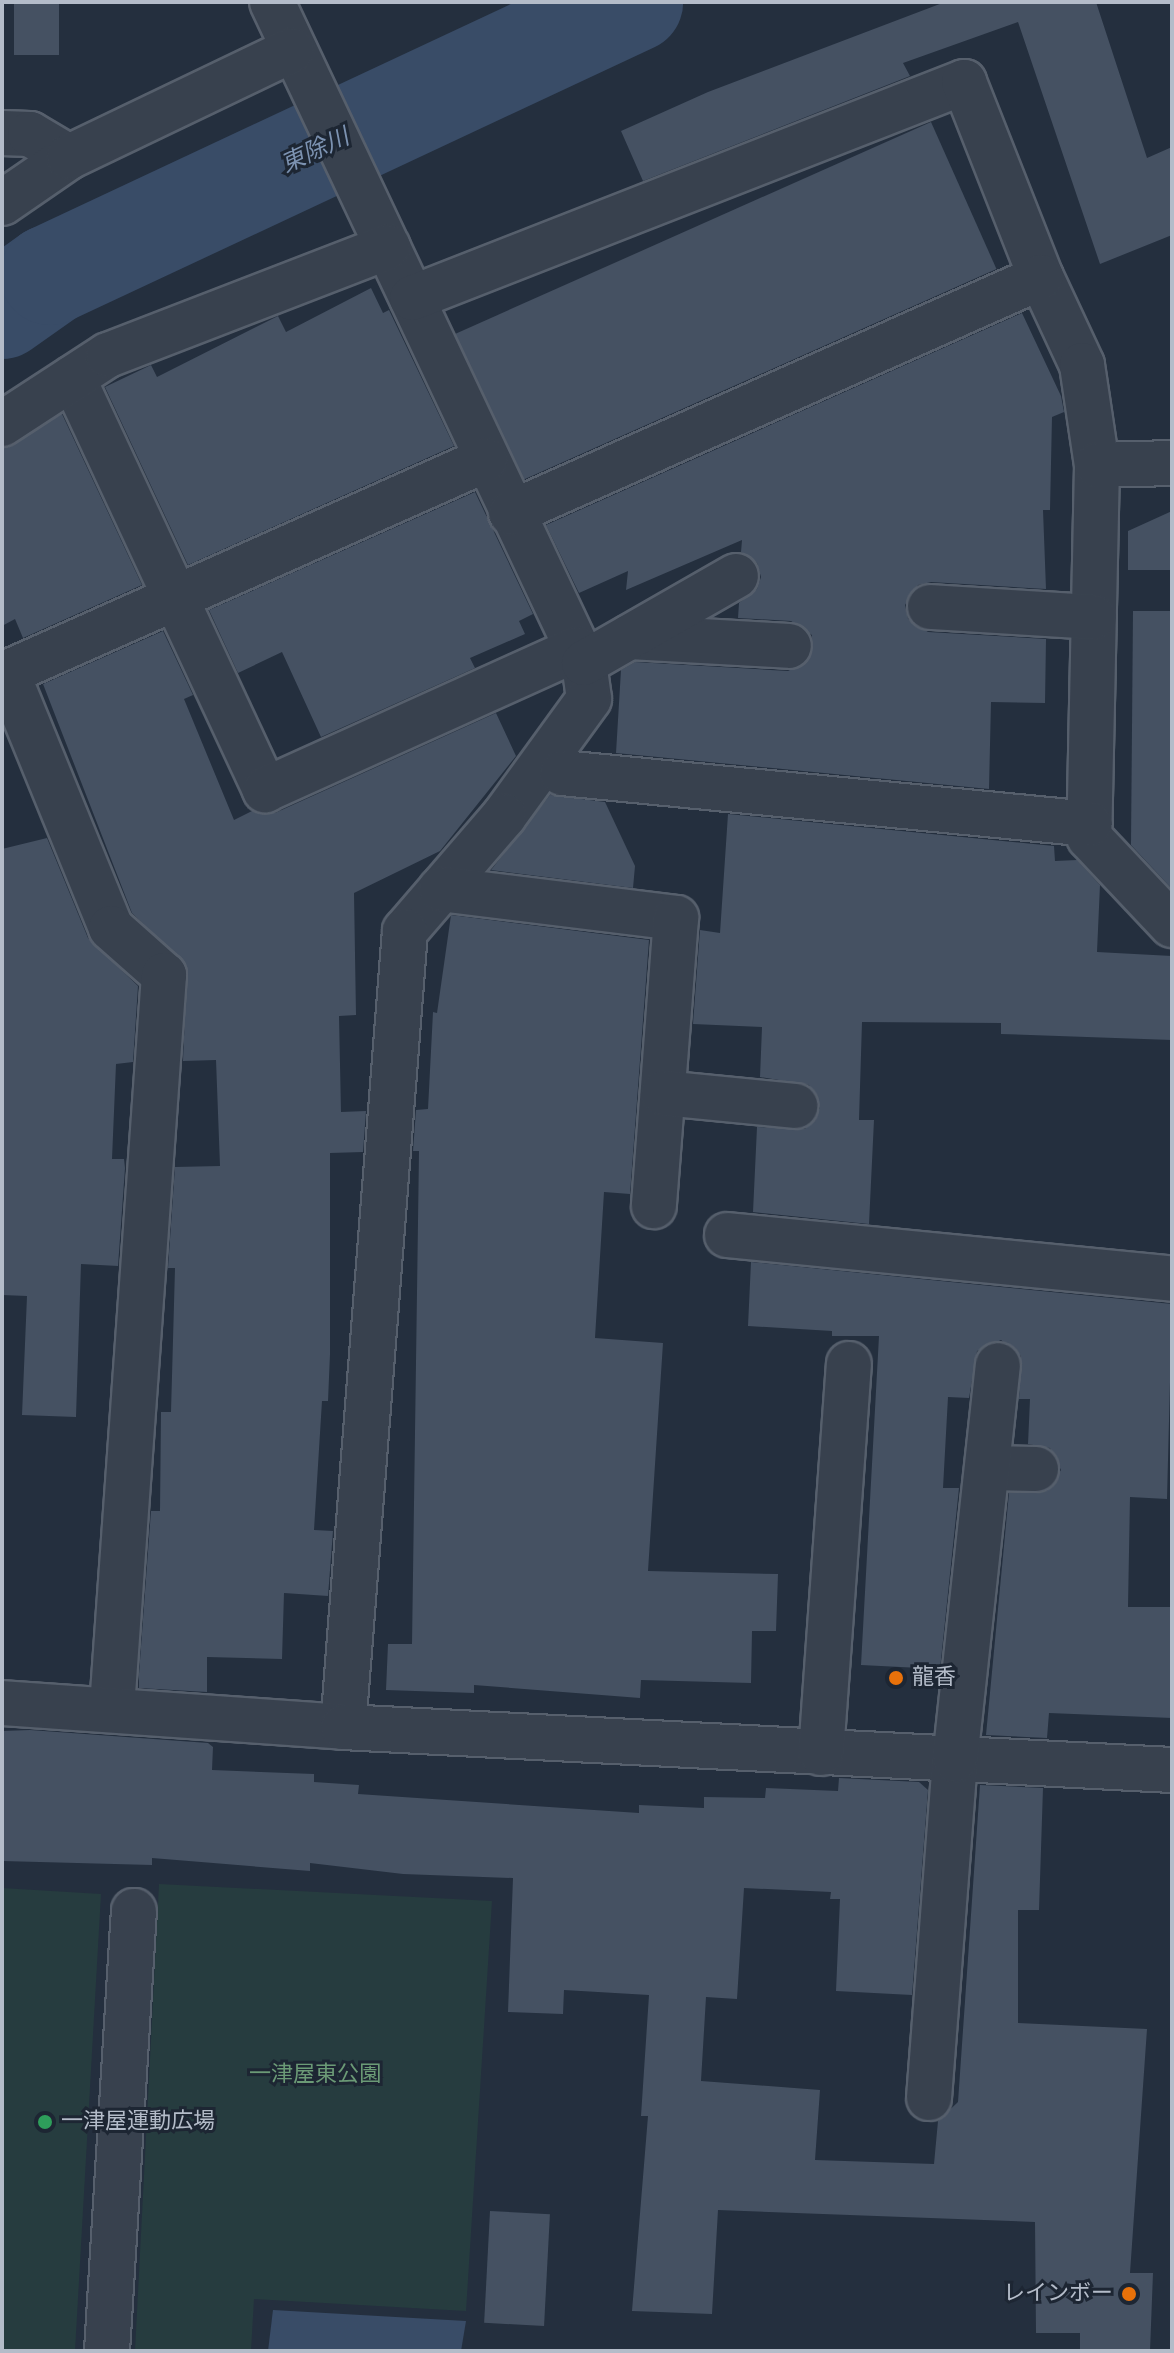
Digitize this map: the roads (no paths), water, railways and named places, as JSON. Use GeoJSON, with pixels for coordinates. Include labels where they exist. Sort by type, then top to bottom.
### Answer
{"type":"FeatureCollection","features":[{"type":"Feature","properties":{"kind":"street"},"geometry":{"type":"LineString","coordinates":[[272,2],[485,460],[581,656],[589,699],[504,816],[405,931],[343,1727]]}},
{"type":"Feature","properties":{"kind":"street"},"geometry":{"type":"LineString","coordinates":[[2,203],[69,157],[292,50]]}},
{"type":"Feature","properties":{"kind":"street"},"geometry":{"type":"LineString","coordinates":[[412,298],[964,82],[1041,277],[1082,365],[1097,465],[1089,837],[1172,925]]}},
{"type":"Feature","properties":{"kind":"street"},"geometry":{"type":"LineString","coordinates":[[2,133],[30,134],[69,157]]}},
{"type":"Feature","properties":{"kind":"street"},"geometry":{"type":"LineString","coordinates":[[2,424],[108,355],[383,237]]}},
{"type":"Feature","properties":{"kind":"street"},"geometry":{"type":"LineString","coordinates":[[511,513],[1041,277]]}},
{"type":"Feature","properties":{"kind":"street"},"geometry":{"type":"LineString","coordinates":[[73,378],[265,790],[630,637],[736,576]]}},
{"type":"Feature","properties":{"kind":"street"},"geometry":{"type":"LineString","coordinates":[[112,1708],[164,975],[111,928],[4,674],[485,460]]}},
{"type":"Feature","properties":{"kind":"street"},"geometry":{"type":"LineString","coordinates":[[1097,465],[1172,463]]}},
{"type":"Feature","properties":{"kind":"street"},"geometry":{"type":"LineString","coordinates":[[930,607],[1094,617]]}},
{"type":"Feature","properties":{"kind":"street"},"geometry":{"type":"LineString","coordinates":[[630,637],[789,646]]}},
{"type":"Feature","properties":{"kind":"street"},"geometry":{"type":"LineString","coordinates":[[562,773],[1090,824]]}},
{"type":"Feature","properties":{"kind":"street"},"geometry":{"type":"LineString","coordinates":[[441,889],[676,918],[654,1206]]}},
{"type":"Feature","properties":{"kind":"street"},"geometry":{"type":"LineString","coordinates":[[663,1093],[795,1106]]}},
{"type":"Feature","properties":{"kind":"street"},"geometry":{"type":"LineString","coordinates":[[727,1235],[1172,1279]]}},
{"type":"Feature","properties":{"kind":"street"},"geometry":{"type":"LineString","coordinates":[[821,1753],[849,1364]]}},
{"type":"Feature","properties":{"kind":"street"},"geometry":{"type":"LineString","coordinates":[[929,2098],[955,1760],[998,1365]]}},
{"type":"Feature","properties":{"kind":"street"},"geometry":{"type":"LineString","coordinates":[[988,1468],[1036,1469]]}},
{"type":"Feature","properties":{"kind":"street"},"geometry":{"type":"LineString","coordinates":[[2,1703],[112,1708],[343,1727],[1172,1770]]}},
{"type":"Feature","properties":{"kind":"street"},"geometry":{"type":"LineString","coordinates":[[107,2351],[134,1911]]}},
{"type":"Feature","properties":{"kind":"water"},"geometry":{"type":"Polygon","coordinates":[[[273,2310],[466,2321],[461,2351],[268,2351],[273,2310]]]}},
{"type":"Feature","properties":{"kind":"waterway","name":"東除川"},"geometry":{"type":"LineString","coordinates":[[2,309],[50,275],[633,2]]}},
{"type":"Feature","properties":{"kind":"place","name":"龍香"},"geometry":{"type":"Point","coordinates":[896,1678]}},
{"type":"Feature","properties":{"kind":"place","name":"一津屋運動広場"},"geometry":{"type":"Point","coordinates":[45,2122]}},
{"type":"Feature","properties":{"kind":"place","name":"レインボー"},"geometry":{"type":"Point","coordinates":[1129,2294]}},
{"type":"Feature","properties":{"kind":"park label","name":"一津屋東公園"},"geometry":{"type":"Point","coordinates":[315,2075]}}]}
